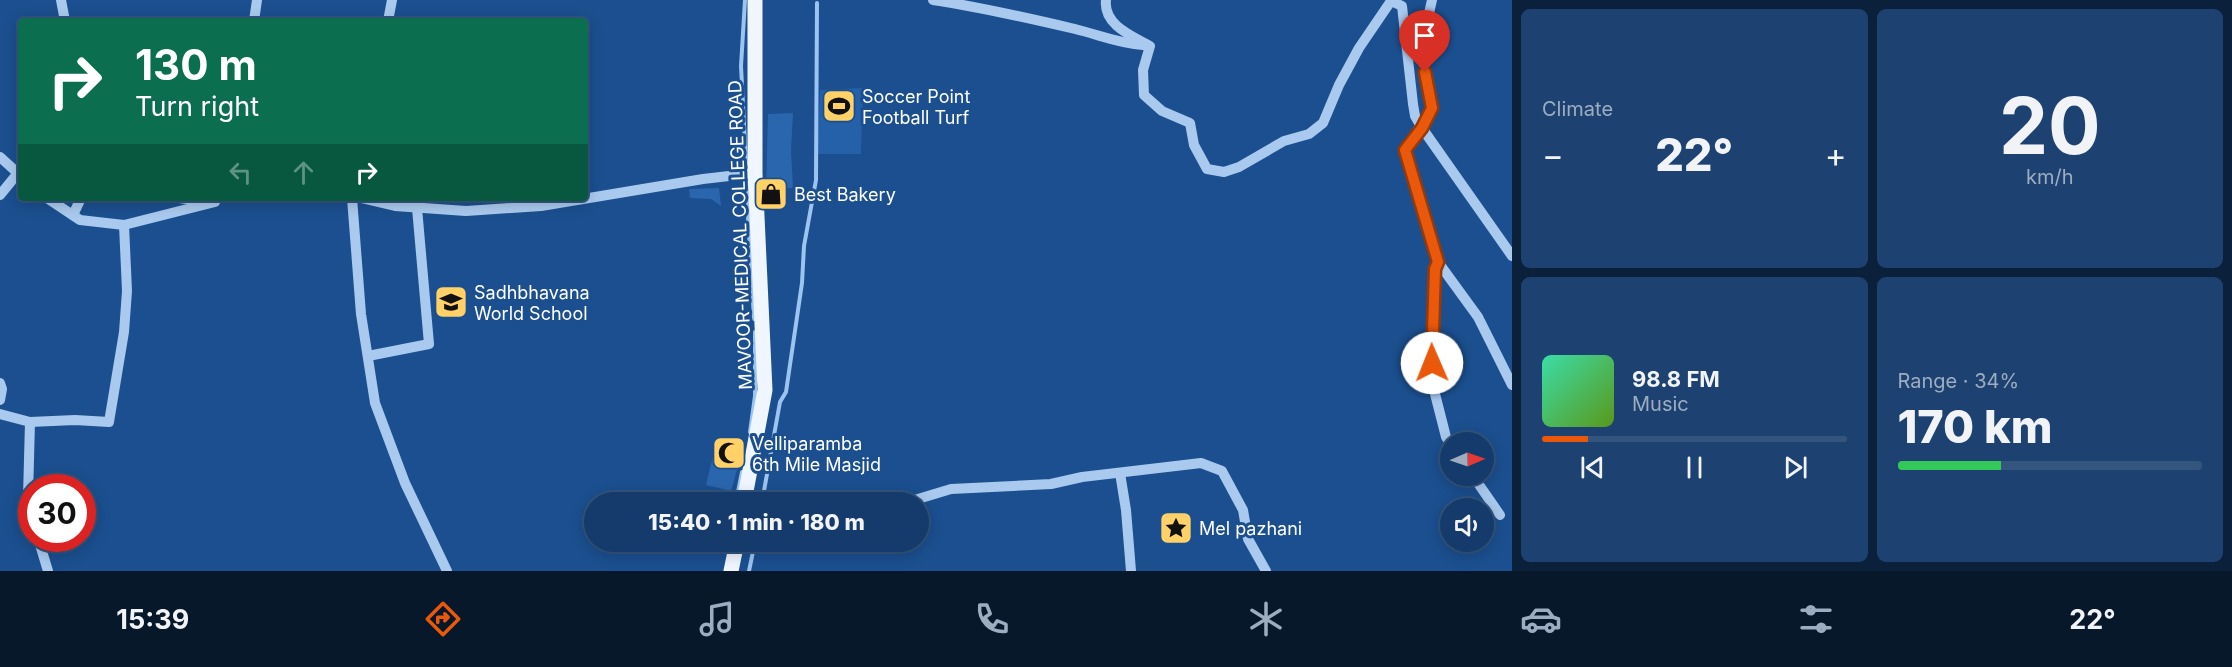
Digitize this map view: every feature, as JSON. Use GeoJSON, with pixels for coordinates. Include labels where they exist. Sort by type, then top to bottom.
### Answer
{"type":"FeatureCollection","features":[{"type":"Feature","properties":{"kind":"main road","name":"MAVOOR-MEDICAL COLLEGE ROAD"},"geometry":{"type":"LineString","coordinates":[[746,492],[765,390],[755,173],[755,0]]}},
{"type":"Feature","properties":{"kind":"main road"},"geometry":{"type":"LineString","coordinates":[[732,571],[735,552]]}},
{"type":"Feature","properties":{"kind":"street"},"geometry":{"type":"LineString","coordinates":[[61,0],[64,18]]}},
{"type":"Feature","properties":{"kind":"street"},"geometry":{"type":"LineString","coordinates":[[254,18],[257,0]]}},
{"type":"Feature","properties":{"kind":"street"},"geometry":{"type":"LineString","coordinates":[[389,18],[392,0]]}},
{"type":"Feature","properties":{"kind":"street"},"geometry":{"type":"LineString","coordinates":[[933,0],[1036,20],[1124,44],[1150,46]]}},
{"type":"Feature","properties":{"kind":"street"},"geometry":{"type":"LineString","coordinates":[[1106,0],[1105,8],[1117,28],[1150,46]]}},
{"type":"Feature","properties":{"kind":"street"},"geometry":{"type":"LineString","coordinates":[[1431,0],[1422,44],[1432,108],[1422,128],[1405,150],[1438,262],[1478,317],[1512,385]]}},
{"type":"Feature","properties":{"kind":"street"},"geometry":{"type":"LineString","coordinates":[[1150,46],[1143,70],[1144,95],[1162,111],[1190,123],[1194,145],[1207,169],[1224,172],[1239,167],[1284,141],[1309,134],[1323,123],[1359,48],[1391,1],[1402,6],[1415,116],[1512,256]]}},
{"type":"Feature","properties":{"kind":"street"},"geometry":{"type":"LineString","coordinates":[[0,158],[18,173]]}},
{"type":"Feature","properties":{"kind":"street"},"geometry":{"type":"LineString","coordinates":[[588,198],[703,179],[755,173]]}},
{"type":"Feature","properties":{"kind":"street"},"geometry":{"type":"LineString","coordinates":[[0,195],[18,175]]}},
{"type":"Feature","properties":{"kind":"street"},"geometry":{"type":"LineString","coordinates":[[52,201],[80,220],[124,225],[212,201]]}},
{"type":"Feature","properties":{"kind":"street"},"geometry":{"type":"LineString","coordinates":[[73,215],[80,201]]}},
{"type":"Feature","properties":{"kind":"street"},"geometry":{"type":"LineString","coordinates":[[352,201],[362,314],[375,403],[405,483],[447,571]]}},
{"type":"Feature","properties":{"kind":"street"},"geometry":{"type":"LineString","coordinates":[[396,202],[417,208],[466,211],[541,206],[571,201]]}},
{"type":"Feature","properties":{"kind":"street"},"geometry":{"type":"LineString","coordinates":[[368,356],[429,344],[417,208]]}},
{"type":"Feature","properties":{"kind":"street"},"geometry":{"type":"LineString","coordinates":[[0,414],[30,422],[75,420],[110,422],[125,322],[127,291],[124,225]]}},
{"type":"Feature","properties":{"kind":"street"},"geometry":{"type":"LineString","coordinates":[[1438,262],[1435,269],[1432,340],[1433,386],[1445,432]]}},
{"type":"Feature","properties":{"kind":"street"},"geometry":{"type":"LineString","coordinates":[[0,383],[2,389],[0,400]]}},
{"type":"Feature","properties":{"kind":"street"},"geometry":{"type":"LineString","coordinates":[[29,474],[30,422]]}},
{"type":"Feature","properties":{"kind":"street"},"geometry":{"type":"LineString","coordinates":[[929,496],[951,489],[1051,484],[1082,477],[1201,463],[1222,471],[1243,510],[1248,539],[1266,571]]}},
{"type":"Feature","properties":{"kind":"street"},"geometry":{"type":"LineString","coordinates":[[1120,473],[1126,510],[1131,571]]}},
{"type":"Feature","properties":{"kind":"street"},"geometry":{"type":"LineString","coordinates":[[1480,486],[1500,515]]}},
{"type":"Feature","properties":{"kind":"street"},"geometry":{"type":"LineString","coordinates":[[42,552],[48,571]]}},
{"type":"Feature","properties":{"kind":"shaded area"},"geometry":{"type":"Polygon","coordinates":[[[863,88],[861,154],[817,154],[820,90],[863,88]]]}},
{"type":"Feature","properties":{"kind":"building"},"geometry":{"type":"Polygon","coordinates":[[[793,113],[791,150],[793,188],[766,188],[768,114],[793,113]]]}},
{"type":"Feature","properties":{"kind":"building"},"geometry":{"type":"Polygon","coordinates":[[[719,188],[721,206],[711,199],[690,198],[689,189],[719,188]]]}},
{"type":"Feature","properties":{"kind":"building"},"geometry":{"type":"Polygon","coordinates":[[[717,439],[744,446],[731,491],[706,485],[717,439]]]}},
{"type":"Feature","properties":{"kind":"waterway"},"geometry":{"type":"LineString","coordinates":[[745,0],[741,66],[746,164]]}},
{"type":"Feature","properties":{"kind":"waterway"},"geometry":{"type":"LineString","coordinates":[[764,492],[780,402],[786,392],[802,283],[804,246],[816,180],[817,3]]}},
{"type":"Feature","properties":{"kind":"waterway"},"geometry":{"type":"LineString","coordinates":[[746,182],[754,319]]}},
{"type":"Feature","properties":{"kind":"waterway"},"geometry":{"type":"LineString","coordinates":[[750,432],[755,396],[755,332]]}},
{"type":"Feature","properties":{"kind":"waterway"},"geometry":{"type":"LineString","coordinates":[[738,492],[742,472]]}},
{"type":"Feature","properties":{"kind":"waterway"},"geometry":{"type":"LineString","coordinates":[[749,571],[753,552]]}},
{"type":"Feature","properties":{"kind":"place","name":"Soccer Point Football Turf"},"geometry":{"type":"Point","coordinates":[839,106]}},
{"type":"Feature","properties":{"kind":"place","name":"Best Bakery"},"geometry":{"type":"Point","coordinates":[771,194]}},
{"type":"Feature","properties":{"kind":"place","name":"Sadhbhavana World School"},"geometry":{"type":"Point","coordinates":[451,302]}},
{"type":"Feature","properties":{"kind":"place","name":"Velliparamba 6th Mile Masjid"},"geometry":{"type":"Point","coordinates":[729,453]}},
{"type":"Feature","properties":{"kind":"place","name":"Mel pazhani"},"geometry":{"type":"Point","coordinates":[1176,528]}},
{"type":"Feature","properties":{"kind":"route"},"geometry":{"type":"LineString","coordinates":[[1425,72],[1432,108],[1422,128],[1405,150],[1438,262],[1435,269],[1432,363]]}}]}
